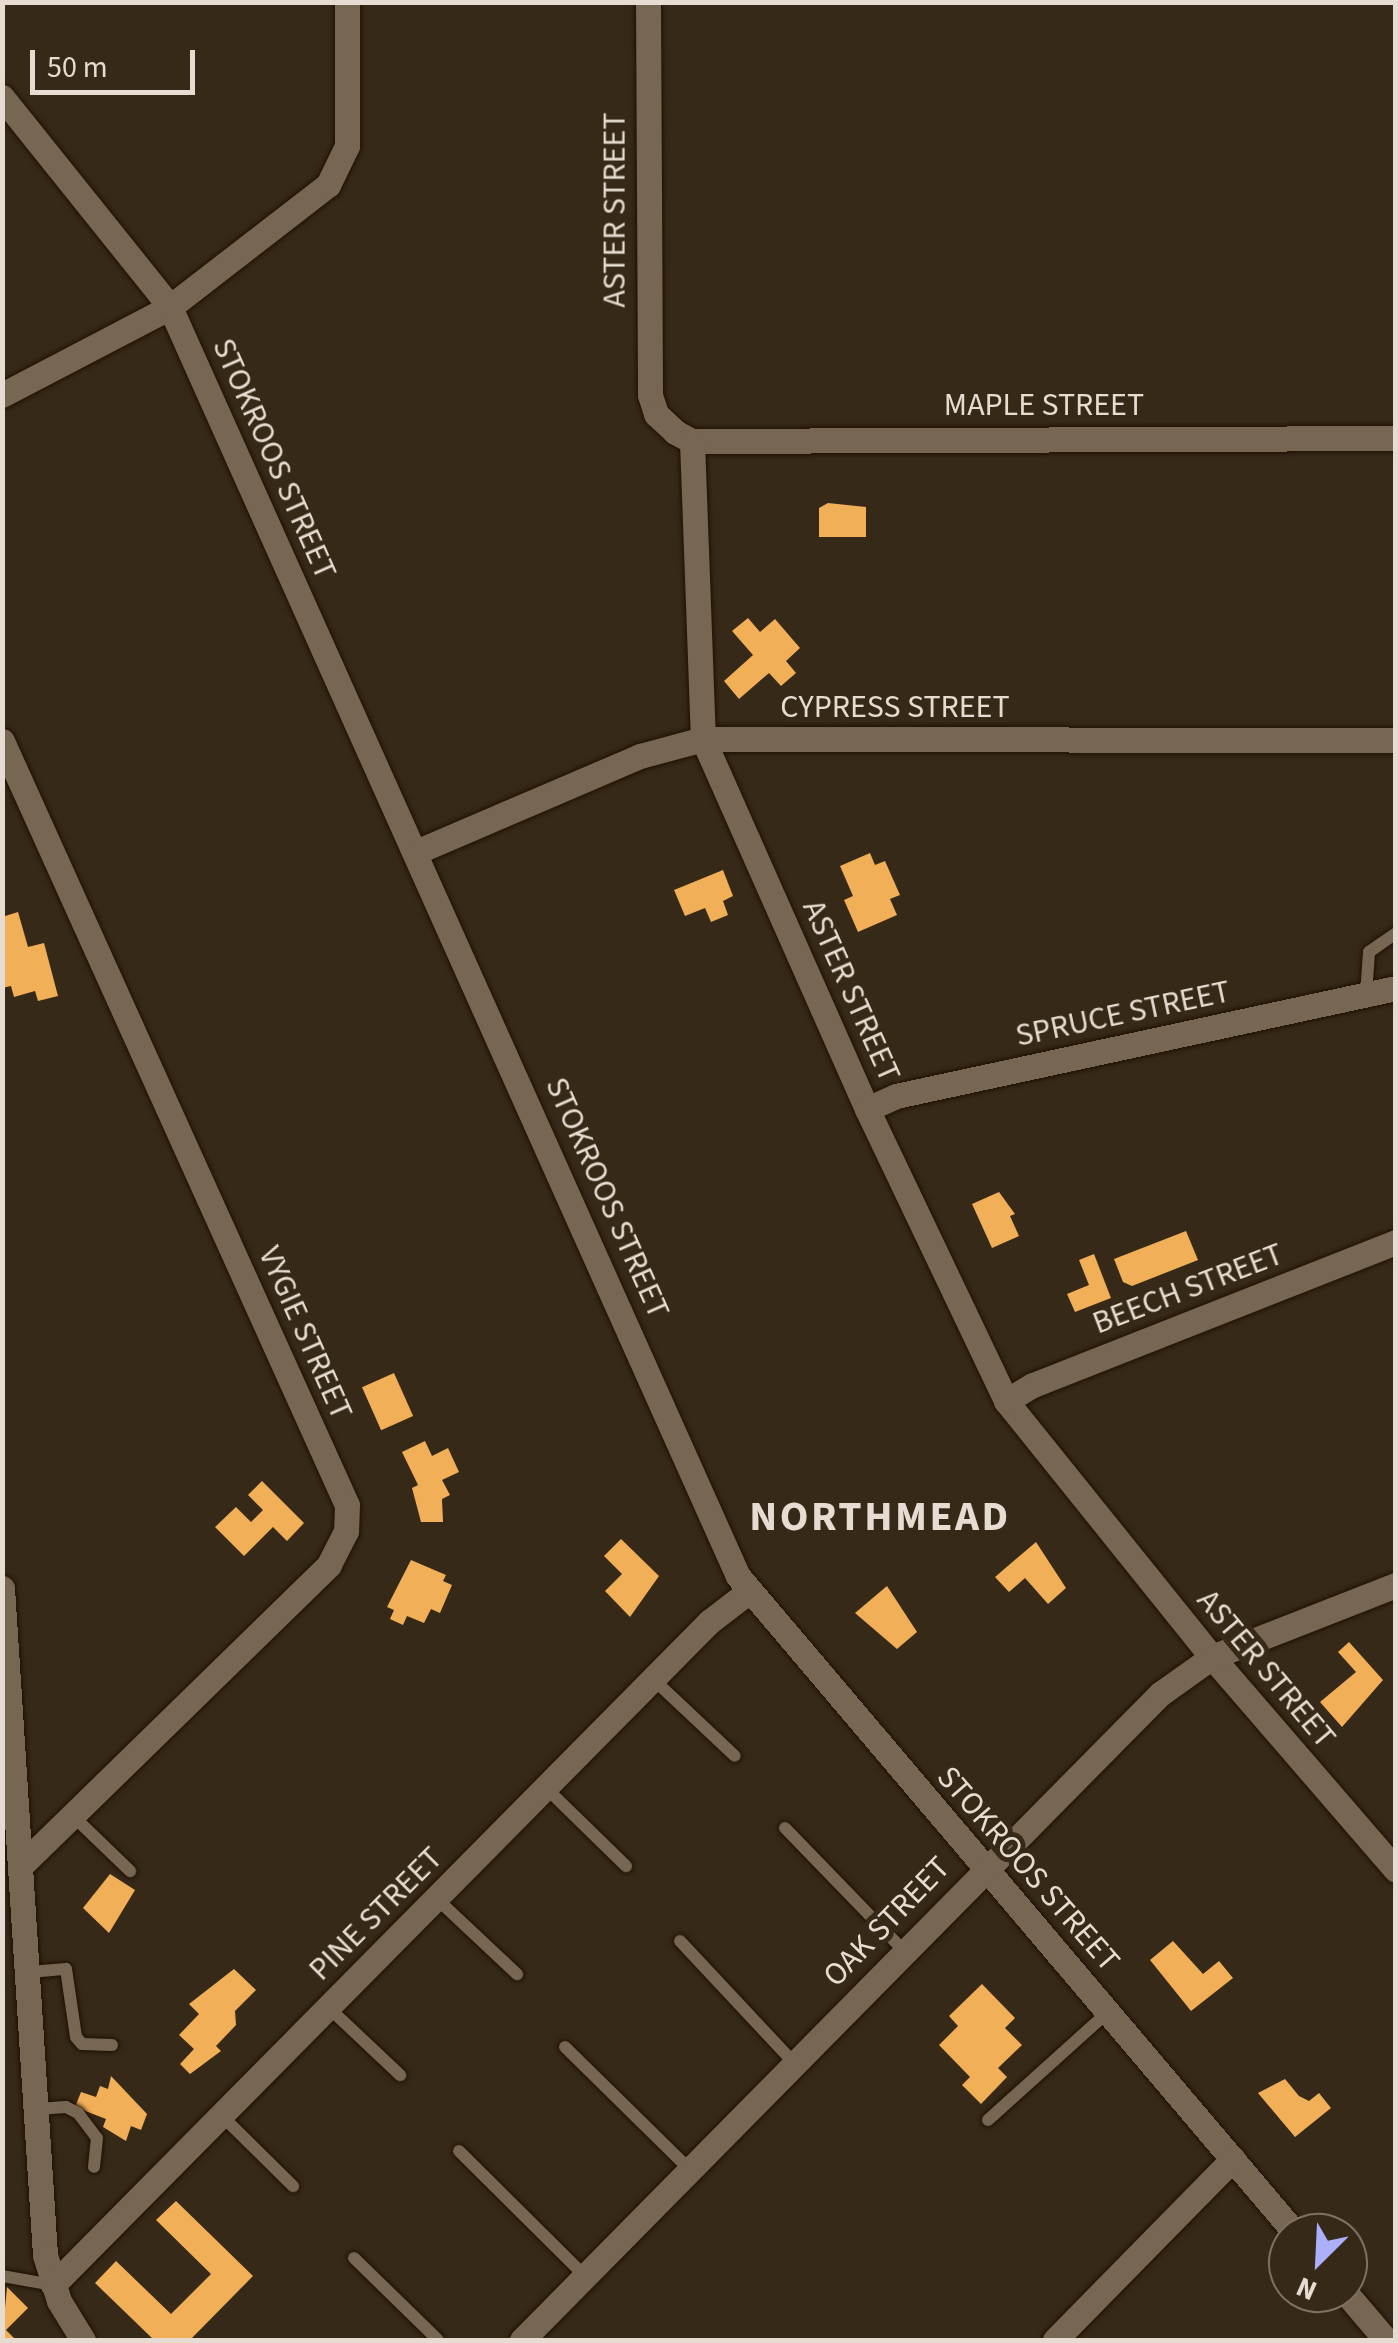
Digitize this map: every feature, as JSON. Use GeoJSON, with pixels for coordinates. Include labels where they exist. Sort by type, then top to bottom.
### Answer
{"type":"FeatureCollection","features":[{"type":"Feature","properties":{"kind":"street"},"geometry":{"type":"LineString","coordinates":[[2,395],[170,306],[328,184],[343,163],[347,2]]}},
{"type":"Feature","properties":{"kind":"street","name":"ASTER STREET"},"geometry":{"type":"LineString","coordinates":[[648,2],[650,394],[664,423],[692,441],[704,739],[867,1109],[1006,1401],[1212,1657],[1396,1870]]}},
{"type":"Feature","properties":{"kind":"street","name":"STOKROOS STREET"},"geometry":{"type":"LineString","coordinates":[[2,96],[170,306],[748,1592],[1278,2213]]}},
{"type":"Feature","properties":{"kind":"street","name":"MAPLE STREET"},"geometry":{"type":"LineString","coordinates":[[692,441],[1396,438]]}},
{"type":"Feature","properties":{"kind":"street","name":"CYPRESS STREET"},"geometry":{"type":"LineString","coordinates":[[416,852],[640,756],[704,739],[1396,740]]}},
{"type":"Feature","properties":{"kind":"street","name":"VYGIE STREET"},"geometry":{"type":"LineString","coordinates":[[4,746],[348,1505],[346,1531],[329,1566],[25,1862]]}},
{"type":"Feature","properties":{"kind":"street","name":"SPRUCE STREET"},"geometry":{"type":"LineString","coordinates":[[867,1109],[896,1096],[1396,988]]}},
{"type":"Feature","properties":{"kind":"street","name":"BEECH STREET"},"geometry":{"type":"LineString","coordinates":[[1006,1401],[1033,1385],[1396,1242]]}},
{"type":"Feature","properties":{"kind":"street","name":"OAK STREET"},"geometry":{"type":"LineString","coordinates":[[522,2340],[1160,1694],[1212,1657],[1396,1585]]}},
{"type":"Feature","properties":{"kind":"street"},"geometry":{"type":"LineString","coordinates":[[2,1588],[12,1811],[25,1862],[44,2244],[53,2285],[82,2340]]}},
{"type":"Feature","properties":{"kind":"street","name":"PINE STREET"},"geometry":{"type":"LineString","coordinates":[[53,2285],[654,1679],[748,1592]]}},
{"type":"Feature","properties":{"kind":"street"},"geometry":{"type":"LineString","coordinates":[[1054,2340],[1233,2159]]}},
{"type":"Feature","properties":{"kind":"street"},"geometry":{"type":"LineString","coordinates":[[1363,2313],[1386,2340]]}},
{"type":"Feature","properties":{"kind":"lane"},"geometry":{"type":"LineString","coordinates":[[1366,995],[1369,952],[1396,932]]}},
{"type":"Feature","properties":{"kind":"lane"},"geometry":{"type":"LineString","coordinates":[[654,1679],[736,1756]]}},
{"type":"Feature","properties":{"kind":"lane"},"geometry":{"type":"LineString","coordinates":[[546,1788],[626,1866]]}},
{"type":"Feature","properties":{"kind":"lane"},"geometry":{"type":"LineString","coordinates":[[72,1816],[130,1871]]}},
{"type":"Feature","properties":{"kind":"lane"},"geometry":{"type":"LineString","coordinates":[[785,1828],[904,1951]]}},
{"type":"Feature","properties":{"kind":"lane"},"geometry":{"type":"LineString","coordinates":[[437,1899],[517,1974]]}},
{"type":"Feature","properties":{"kind":"lane"},"geometry":{"type":"LineString","coordinates":[[680,1941],[794,2063]]}},
{"type":"Feature","properties":{"kind":"lane"},"geometry":{"type":"LineString","coordinates":[[30,1972],[66,1969],[76,2037],[82,2044],[112,2045]]}},
{"type":"Feature","properties":{"kind":"lane"},"geometry":{"type":"LineString","coordinates":[[330,2008],[400,2075]]}},
{"type":"Feature","properties":{"kind":"lane"},"geometry":{"type":"LineString","coordinates":[[988,2120],[1108,2012]]}},
{"type":"Feature","properties":{"kind":"lane"},"geometry":{"type":"LineString","coordinates":[[565,2048],[690,2170]]}},
{"type":"Feature","properties":{"kind":"lane"},"geometry":{"type":"LineString","coordinates":[[36,2109],[66,2107],[78,2114],[97,2138],[94,2167]]}},
{"type":"Feature","properties":{"kind":"lane"},"geometry":{"type":"LineString","coordinates":[[222,2116],[293,2186]]}},
{"type":"Feature","properties":{"kind":"lane"},"geometry":{"type":"LineString","coordinates":[[459,2152],[585,2276]]}},
{"type":"Feature","properties":{"kind":"lane"},"geometry":{"type":"LineString","coordinates":[[354,2258],[438,2340]]}},
{"type":"Feature","properties":{"kind":"lane"},"geometry":{"type":"LineString","coordinates":[[2,2276],[53,2285]]}},
{"type":"Feature","properties":{"kind":"building"},"geometry":{"type":"Polygon","coordinates":[[[828,503],[866,507],[866,537],[819,537],[819,508],[828,503]]]}},
{"type":"Feature","properties":{"kind":"building"},"geometry":{"type":"Polygon","coordinates":[[[748,618],[760,632],[775,619],[800,648],[786,661],[796,673],[781,686],[769,673],[739,699],[724,681],[753,655],[732,631],[748,618]]]}},
{"type":"Feature","properties":{"kind":"building"},"geometry":{"type":"Polygon","coordinates":[[[870,853],[875,865],[885,861],[900,895],[890,899],[897,915],[858,932],[844,900],[853,896],[840,866],[870,853]]]}},
{"type":"Feature","properties":{"kind":"building"},"geometry":{"type":"Polygon","coordinates":[[[723,870],[733,896],[723,901],[728,915],[711,922],[705,908],[685,916],[674,890],[723,870]]]}},
{"type":"Feature","properties":{"kind":"building"},"geometry":{"type":"Polygon","coordinates":[[[18,912],[28,947],[44,943],[58,996],[38,1001],[35,991],[14,997],[11,986],[2,988],[2,917],[18,912]]]}},
{"type":"Feature","properties":{"kind":"building"},"geometry":{"type":"Polygon","coordinates":[[[999,1192],[1015,1214],[1010,1216],[1019,1236],[992,1248],[972,1204],[999,1192]]]}},
{"type":"Feature","properties":{"kind":"building"},"geometry":{"type":"Polygon","coordinates":[[[1186,1231],[1198,1260],[1132,1286],[1123,1282],[1114,1259],[1186,1231]]]}},
{"type":"Feature","properties":{"kind":"building"},"geometry":{"type":"Polygon","coordinates":[[[1094,1254],[1111,1298],[1075,1312],[1067,1294],[1089,1285],[1079,1260],[1094,1254]]]}},
{"type":"Feature","properties":{"kind":"building"},"geometry":{"type":"Polygon","coordinates":[[[394,1373],[413,1416],[381,1430],[362,1387],[394,1373]]]}},
{"type":"Feature","properties":{"kind":"building"},"geometry":{"type":"Polygon","coordinates":[[[425,1441],[432,1456],[448,1448],[459,1472],[442,1480],[450,1495],[442,1499],[443,1522],[421,1522],[412,1488],[418,1485],[402,1452],[425,1441]]]}},
{"type":"Feature","properties":{"kind":"building"},"geometry":{"type":"Polygon","coordinates":[[[262,1481],[304,1523],[287,1541],[273,1527],[244,1556],[215,1527],[236,1507],[251,1522],[263,1510],[248,1495],[262,1481]]]}},
{"type":"Feature","properties":{"kind":"building"},"geometry":{"type":"Polygon","coordinates":[[[621,1539],[659,1576],[630,1617],[605,1591],[622,1574],[604,1556],[621,1539]]]}},
{"type":"Feature","properties":{"kind":"building"},"geometry":{"type":"Polygon","coordinates":[[[1036,1542],[1066,1588],[1048,1604],[1025,1578],[1009,1592],[995,1577],[1036,1542]]]}},
{"type":"Feature","properties":{"kind":"building"},"geometry":{"type":"Polygon","coordinates":[[[411,1560],[446,1575],[443,1581],[452,1585],[440,1613],[431,1609],[424,1623],[407,1616],[403,1625],[390,1619],[394,1610],[387,1607],[411,1560]]]}},
{"type":"Feature","properties":{"kind":"building"},"geometry":{"type":"Polygon","coordinates":[[[887,1586],[917,1632],[897,1649],[855,1613],[887,1586]]]}},
{"type":"Feature","properties":{"kind":"building"},"geometry":{"type":"Polygon","coordinates":[[[1349,1642],[1383,1680],[1342,1727],[1320,1702],[1356,1672],[1338,1652],[1349,1642]]]}},
{"type":"Feature","properties":{"kind":"building"},"geometry":{"type":"Polygon","coordinates":[[[110,1874],[135,1890],[109,1933],[83,1908],[110,1874]]]}},
{"type":"Feature","properties":{"kind":"building"},"geometry":{"type":"Polygon","coordinates":[[[1173,1941],[1203,1974],[1219,1961],[1233,1978],[1191,2011],[1150,1960],[1173,1941]]]}},
{"type":"Feature","properties":{"kind":"building"},"geometry":{"type":"Polygon","coordinates":[[[234,1969],[256,1990],[235,2011],[236,2025],[216,2046],[221,2051],[190,2074],[180,2064],[194,2049],[179,2035],[199,2014],[189,2004],[234,1969]]]}},
{"type":"Feature","properties":{"kind":"building"},"geometry":{"type":"Polygon","coordinates":[[[982,1984],[1015,2018],[1005,2028],[1022,2045],[998,2068],[1007,2077],[981,2104],[962,2085],[970,2077],[939,2045],[958,2026],[949,2016],[982,1984]]]}},
{"type":"Feature","properties":{"kind":"building"},"geometry":{"type":"Polygon","coordinates":[[[111,2076],[147,2114],[141,2130],[131,2126],[126,2141],[103,2127],[106,2119],[75,2107],[81,2092],[96,2097],[100,2086],[108,2089],[111,2076]]]}},
{"type":"Feature","properties":{"kind":"building"},"geometry":{"type":"Polygon","coordinates":[[[1285,2079],[1299,2096],[1309,2101],[1319,2093],[1331,2108],[1295,2137],[1258,2093],[1285,2079]]]}},
{"type":"Feature","properties":{"kind":"building"},"geometry":{"type":"Polygon","coordinates":[[[176,2201],[253,2276],[190,2340],[154,2340],[95,2283],[116,2261],[171,2314],[211,2274],[156,2220],[176,2201]]]}},
{"type":"Feature","properties":{"kind":"building"},"geometry":{"type":"Polygon","coordinates":[[[7,2287],[28,2308],[6,2330],[16,2340],[2,2340],[7,2287]]]}},
{"type":"Feature","properties":{"kind":"district","name":"NORTHMEAD"},"geometry":{"type":"Point","coordinates":[880,1517]}}]}
